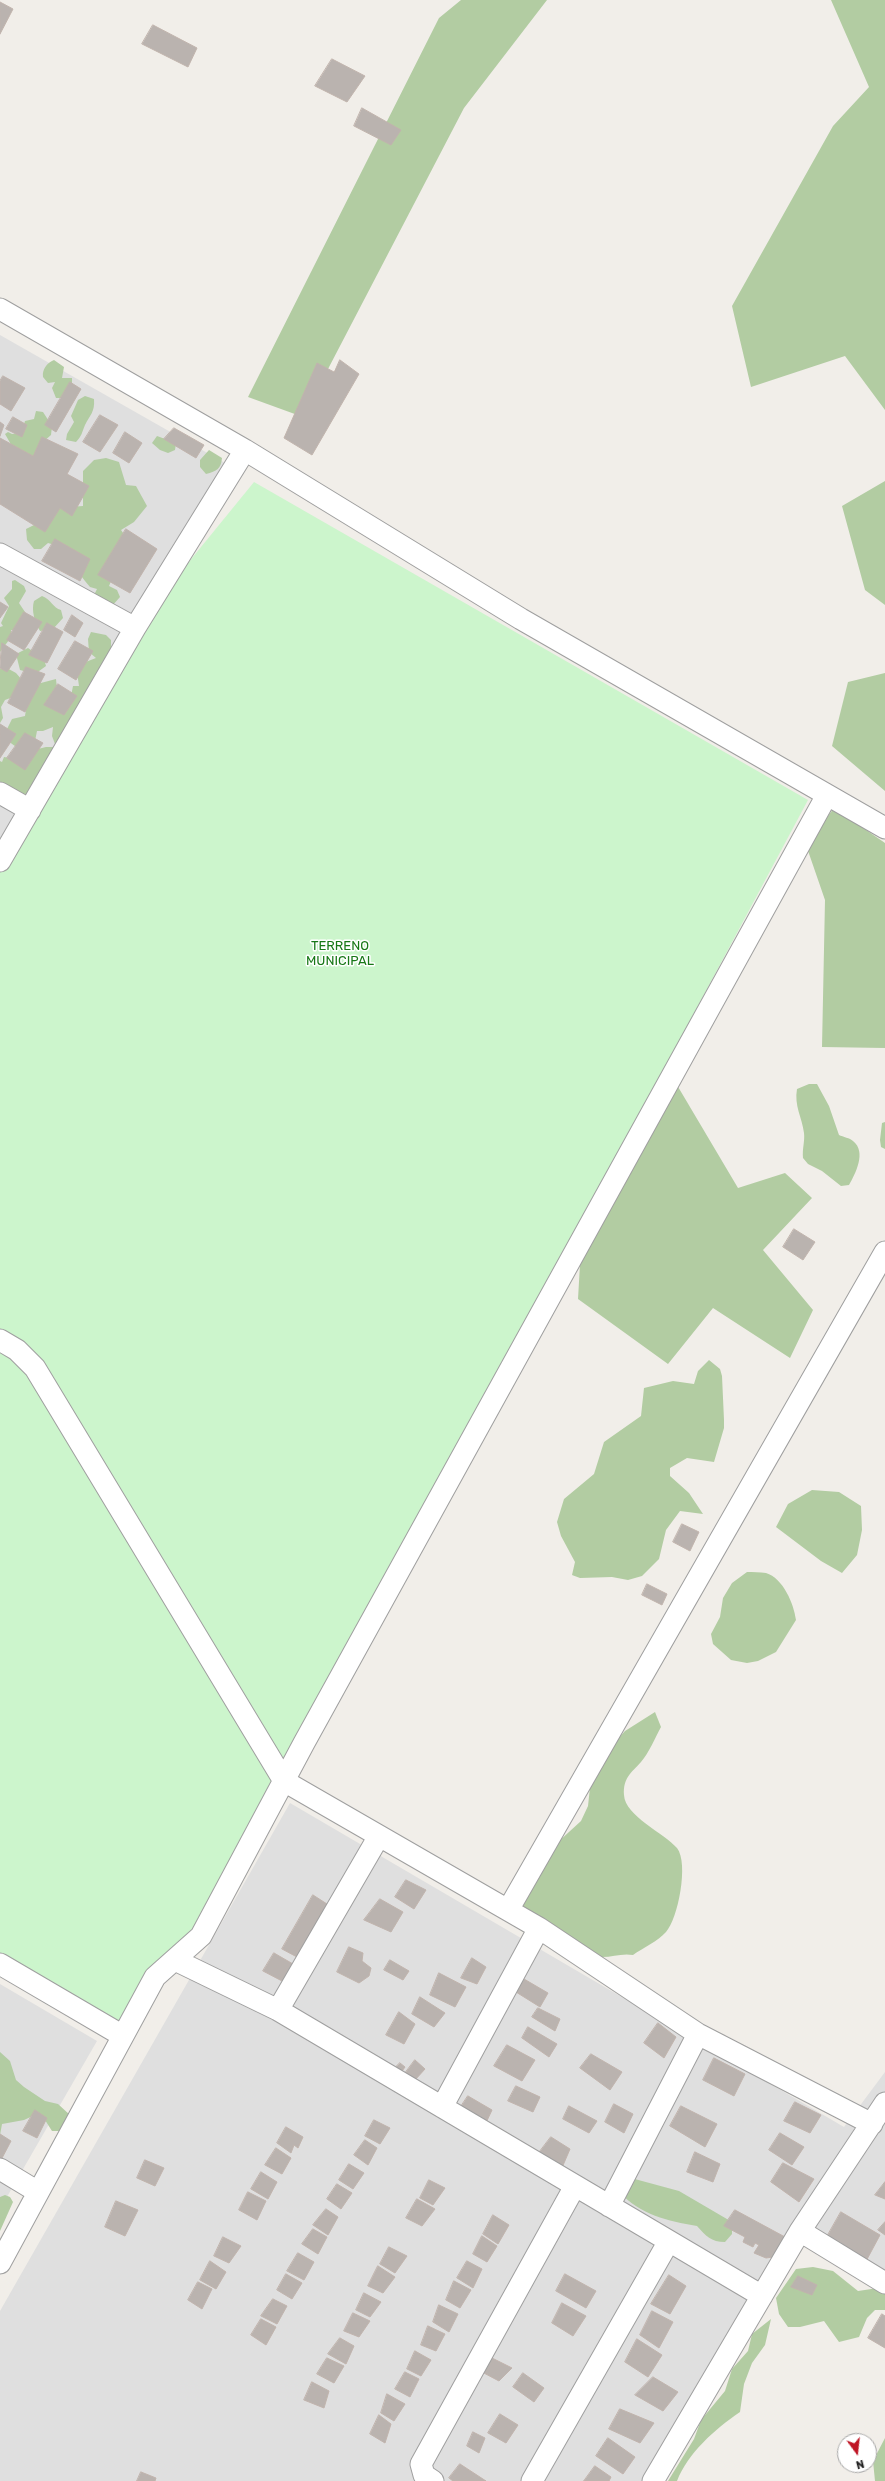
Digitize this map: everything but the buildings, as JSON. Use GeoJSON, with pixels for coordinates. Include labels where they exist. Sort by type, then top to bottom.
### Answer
{"type":"FeatureCollection","features":[{"type":"Feature","properties":{"kind":"street"},"geometry":{"type":"LineString","coordinates":[[0,309],[245,450],[521,619],[885,828]]}},
{"type":"Feature","properties":{"kind":"street"},"geometry":{"type":"LineString","coordinates":[[0,861],[135,628],[245,450]]}},
{"type":"Feature","properties":{"kind":"street"},"geometry":{"type":"LineString","coordinates":[[0,554],[135,628]]}},
{"type":"Feature","properties":{"kind":"street"},"geometry":{"type":"LineString","coordinates":[[0,793],[30,810]]}},
{"type":"Feature","properties":{"kind":"street"},"geometry":{"type":"LineString","coordinates":[[0,2263],[155,1977],[201,1936],[284,1781],[827,795]]}},
{"type":"Feature","properties":{"kind":"street"},"geometry":{"type":"LineString","coordinates":[[508,1910],[885,1252]]}},
{"type":"Feature","properties":{"kind":"street"},"geometry":{"type":"LineString","coordinates":[[0,1340],[17,1350],[35,1368],[284,1781],[539,1928],[698,2034],[872,2124]]}},
{"type":"Feature","properties":{"kind":"street"},"geometry":{"type":"LineString","coordinates":[[278,2010],[379,1836]]}},
{"type":"Feature","properties":{"kind":"street"},"geometry":{"type":"LineString","coordinates":[[442,2107],[539,1928]]}},
{"type":"Feature","properties":{"kind":"street"},"geometry":{"type":"LineString","coordinates":[[174,1960],[278,2010],[762,2296]]}},
{"type":"Feature","properties":{"kind":"street"},"geometry":{"type":"LineString","coordinates":[[0,1964],[123,2036]]}},
{"type":"Feature","properties":{"kind":"street"},"geometry":{"type":"LineString","coordinates":[[609,2206],[698,2034]]}},
{"type":"Feature","properties":{"kind":"street"},"geometry":{"type":"LineString","coordinates":[[653,2481],[800,2231],[885,2103]]}},
{"type":"Feature","properties":{"kind":"street"},"geometry":{"type":"LineString","coordinates":[[0,2169],[38,2192]]}},
{"type":"Feature","properties":{"kind":"street"},"geometry":{"type":"LineString","coordinates":[[433,2481],[424,2475],[421,2464],[575,2186]]}},
{"type":"Feature","properties":{"kind":"street"},"geometry":{"type":"LineString","coordinates":[[800,2231],[885,2283]]}},
{"type":"Feature","properties":{"kind":"street"},"geometry":{"type":"LineString","coordinates":[[532,2481],[669,2241]]}},
{"type":"Feature","properties":{"kind":"shaded area"},"geometry":{"type":"Polygon","coordinates":[[[0,335],[225,463],[0,872],[0,335]]]}},
{"type":"Feature","properties":{"kind":"shaded area"},"geometry":{"type":"Polygon","coordinates":[[[290,1803],[844,2127],[885,2072],[885,2287],[800,2231],[647,2481],[0,2481],[0,2311],[290,1803]]]}},
{"type":"Feature","properties":{"kind":"shaded area"},"geometry":{"type":"Polygon","coordinates":[[[0,1984],[97,2041],[0,2209],[0,1984]]]}},
{"type":"Feature","properties":{"kind":"green space"},"geometry":{"type":"Polygon","coordinates":[[[461,0],[547,0],[464,108],[303,417],[248,397],[439,18],[461,0]]]}},
{"type":"Feature","properties":{"kind":"green space"},"geometry":{"type":"Polygon","coordinates":[[[831,0],[885,0],[885,410],[845,356],[751,387],[732,306],[833,126],[869,87],[831,0]]]}},
{"type":"Feature","properties":{"kind":"green space"},"geometry":{"type":"Polygon","coordinates":[[[54,360],[64,367],[62,378],[72,378],[72,387],[65,398],[56,398],[52,388],[55,382],[48,383],[43,377],[43,371],[49,363],[54,360]]]}},
{"type":"Feature","properties":{"kind":"green space"},"geometry":{"type":"Polygon","coordinates":[[[85,396],[94,399],[92,413],[81,436],[76,442],[66,440],[67,434],[74,422],[71,416],[78,400],[85,396]]]}},
{"type":"Feature","properties":{"kind":"green space"},"geometry":{"type":"Polygon","coordinates":[[[36,411],[43,412],[52,426],[51,435],[43,442],[35,457],[27,456],[13,448],[5,434],[8,432],[12,434],[21,433],[25,421],[34,419],[36,411]]]}},
{"type":"Feature","properties":{"kind":"green space"},"geometry":{"type":"Polygon","coordinates":[[[157,436],[176,443],[175,450],[168,453],[160,450],[152,443],[157,436]]]}},
{"type":"Feature","properties":{"kind":"green space"},"geometry":{"type":"Polygon","coordinates":[[[209,450],[222,458],[221,465],[218,469],[206,474],[200,467],[200,460],[209,450]]]}},
{"type":"Feature","properties":{"kind":"green space"},"geometry":{"type":"Polygon","coordinates":[[[106,458],[119,462],[126,485],[136,486],[147,506],[134,522],[121,530],[128,540],[109,586],[117,590],[120,597],[112,606],[92,599],[97,589],[90,587],[58,546],[48,543],[41,549],[34,549],[27,540],[26,529],[36,524],[54,508],[83,506],[83,471],[94,460],[106,458]]]}},
{"type":"Feature","properties":{"kind":"green space"},"geometry":{"type":"Polygon","coordinates":[[[885,481],[885,605],[865,590],[842,506],[885,481]]]}},
{"type":"Feature","properties":{"kind":"green space","name":"TERRENO MUNICIPAL"},"geometry":{"type":"Polygon","coordinates":[[[254,482],[808,800],[201,1936],[120,2028],[0,1959],[0,862],[135,628],[254,482]]]}},
{"type":"Feature","properties":{"kind":"green space"},"geometry":{"type":"Polygon","coordinates":[[[15,580],[24,586],[26,591],[19,603],[29,618],[16,630],[11,630],[12,636],[0,652],[0,627],[3,626],[1,623],[9,606],[4,598],[12,589],[12,581],[15,580]]]}},
{"type":"Feature","properties":{"kind":"green space"},"geometry":{"type":"Polygon","coordinates":[[[42,596],[61,610],[63,618],[53,629],[40,631],[35,620],[33,609],[34,601],[42,596]]]}},
{"type":"Feature","properties":{"kind":"green space"},"geometry":{"type":"Polygon","coordinates":[[[91,632],[106,635],[111,640],[111,648],[115,647],[96,687],[86,691],[62,746],[55,744],[52,736],[53,727],[43,731],[37,731],[35,741],[19,749],[8,741],[5,733],[12,719],[25,716],[27,703],[37,684],[56,679],[57,689],[71,696],[73,686],[79,686],[77,672],[83,663],[96,658],[89,652],[88,639],[91,632]]]}},
{"type":"Feature","properties":{"kind":"green space"},"geometry":{"type":"Polygon","coordinates":[[[28,648],[44,659],[46,666],[35,674],[20,670],[16,654],[28,648]]]}},
{"type":"Feature","properties":{"kind":"green space"},"geometry":{"type":"Polygon","coordinates":[[[5,667],[16,673],[22,680],[13,697],[5,700],[1,707],[3,718],[0,723],[0,669],[5,667]]]}},
{"type":"Feature","properties":{"kind":"green space"},"geometry":{"type":"Polygon","coordinates":[[[885,673],[885,791],[832,746],[848,682],[885,673]]]}},
{"type":"Feature","properties":{"kind":"green space"},"geometry":{"type":"Polygon","coordinates":[[[54,747],[56,754],[27,795],[21,796],[4,789],[0,781],[0,761],[2,762],[4,757],[15,759],[34,750],[54,747]]]}},
{"type":"Feature","properties":{"kind":"green space"},"geometry":{"type":"Polygon","coordinates":[[[834,808],[885,843],[885,1048],[822,1047],[825,900],[806,845],[834,808]]]}},
{"type":"Feature","properties":{"kind":"green space"},"geometry":{"type":"Polygon","coordinates":[[[674,1080],[738,1188],[785,1173],[812,1198],[763,1250],[813,1310],[790,1358],[713,1308],[668,1364],[578,1299],[583,1212],[674,1080]]]}},
{"type":"Feature","properties":{"kind":"green space"},"geometry":{"type":"Polygon","coordinates":[[[809,1084],[817,1084],[829,1106],[839,1135],[852,1140],[859,1151],[857,1169],[849,1185],[841,1186],[822,1171],[808,1164],[803,1158],[804,1133],[797,1106],[796,1095],[797,1089],[809,1084]]]}},
{"type":"Feature","properties":{"kind":"green space"},"geometry":{"type":"Polygon","coordinates":[[[885,1122],[885,1149],[881,1147],[880,1140],[882,1123],[885,1122]]]}},
{"type":"Feature","properties":{"kind":"green space"},"geometry":{"type":"Polygon","coordinates":[[[709,1360],[720,1369],[722,1376],[724,1428],[714,1462],[687,1458],[670,1468],[670,1476],[689,1493],[703,1514],[680,1511],[666,1530],[659,1559],[642,1576],[628,1580],[612,1577],[580,1578],[572,1575],[575,1562],[561,1536],[557,1522],[564,1499],[594,1474],[604,1442],[641,1416],[644,1388],[673,1381],[694,1384],[698,1371],[709,1360]]]}},
{"type":"Feature","properties":{"kind":"green space"},"geometry":{"type":"Polygon","coordinates":[[[812,1490],[839,1492],[861,1506],[862,1530],[857,1555],[842,1573],[821,1561],[776,1527],[788,1504],[812,1490]]]}},
{"type":"Feature","properties":{"kind":"green space"},"geometry":{"type":"Polygon","coordinates":[[[747,1572],[766,1573],[778,1580],[787,1592],[796,1620],[776,1652],[758,1661],[747,1663],[731,1660],[713,1644],[711,1634],[720,1617],[723,1598],[732,1583],[747,1572]]]}},
{"type":"Feature","properties":{"kind":"green space"},"geometry":{"type":"Polygon","coordinates":[[[655,1712],[661,1727],[647,1754],[626,1780],[624,1795],[626,1803],[631,1810],[646,1824],[671,1842],[677,1848],[680,1855],[682,1878],[678,1904],[670,1925],[666,1932],[659,1938],[633,1955],[625,1954],[602,1957],[594,1956],[560,1947],[528,1935],[519,1928],[517,1921],[518,1914],[546,1853],[581,1821],[588,1806],[591,1778],[614,1743],[625,1731],[655,1712]]]}},
{"type":"Feature","properties":{"kind":"green space"},"geometry":{"type":"Polygon","coordinates":[[[0,2052],[10,2061],[16,2080],[45,2101],[58,2104],[70,2115],[63,2131],[52,2131],[45,2120],[35,2115],[24,2120],[2,2124],[0,2135],[0,2052]]]}},
{"type":"Feature","properties":{"kind":"green space"},"geometry":{"type":"Polygon","coordinates":[[[631,2178],[679,2191],[732,2222],[732,2234],[725,2242],[712,2240],[697,2226],[675,2222],[645,2212],[627,2200],[619,2192],[631,2178]]]}},
{"type":"Feature","properties":{"kind":"green space"},"geometry":{"type":"Polygon","coordinates":[[[5,2195],[10,2197],[13,2202],[0,2231],[0,2197],[5,2195]]]}},
{"type":"Feature","properties":{"kind":"green space"},"geometry":{"type":"Polygon","coordinates":[[[813,2267],[833,2271],[858,2291],[885,2287],[885,2310],[875,2310],[867,2318],[859,2337],[839,2342],[824,2321],[800,2327],[788,2327],[779,2314],[776,2298],[796,2269],[813,2267]]]}},
{"type":"Feature","properties":{"kind":"green space"},"geometry":{"type":"Polygon","coordinates":[[[771,2319],[765,2345],[752,2363],[744,2384],[740,2412],[703,2442],[688,2461],[677,2481],[668,2481],[694,2439],[701,2420],[725,2391],[732,2369],[748,2351],[752,2334],[771,2319]]]}},
{"type":"Feature","properties":{"kind":"green space"},"geometry":{"type":"Polygon","coordinates":[[[885,2438],[885,2481],[875,2481],[874,2473],[877,2473],[877,2453],[885,2438]]]}}]}
